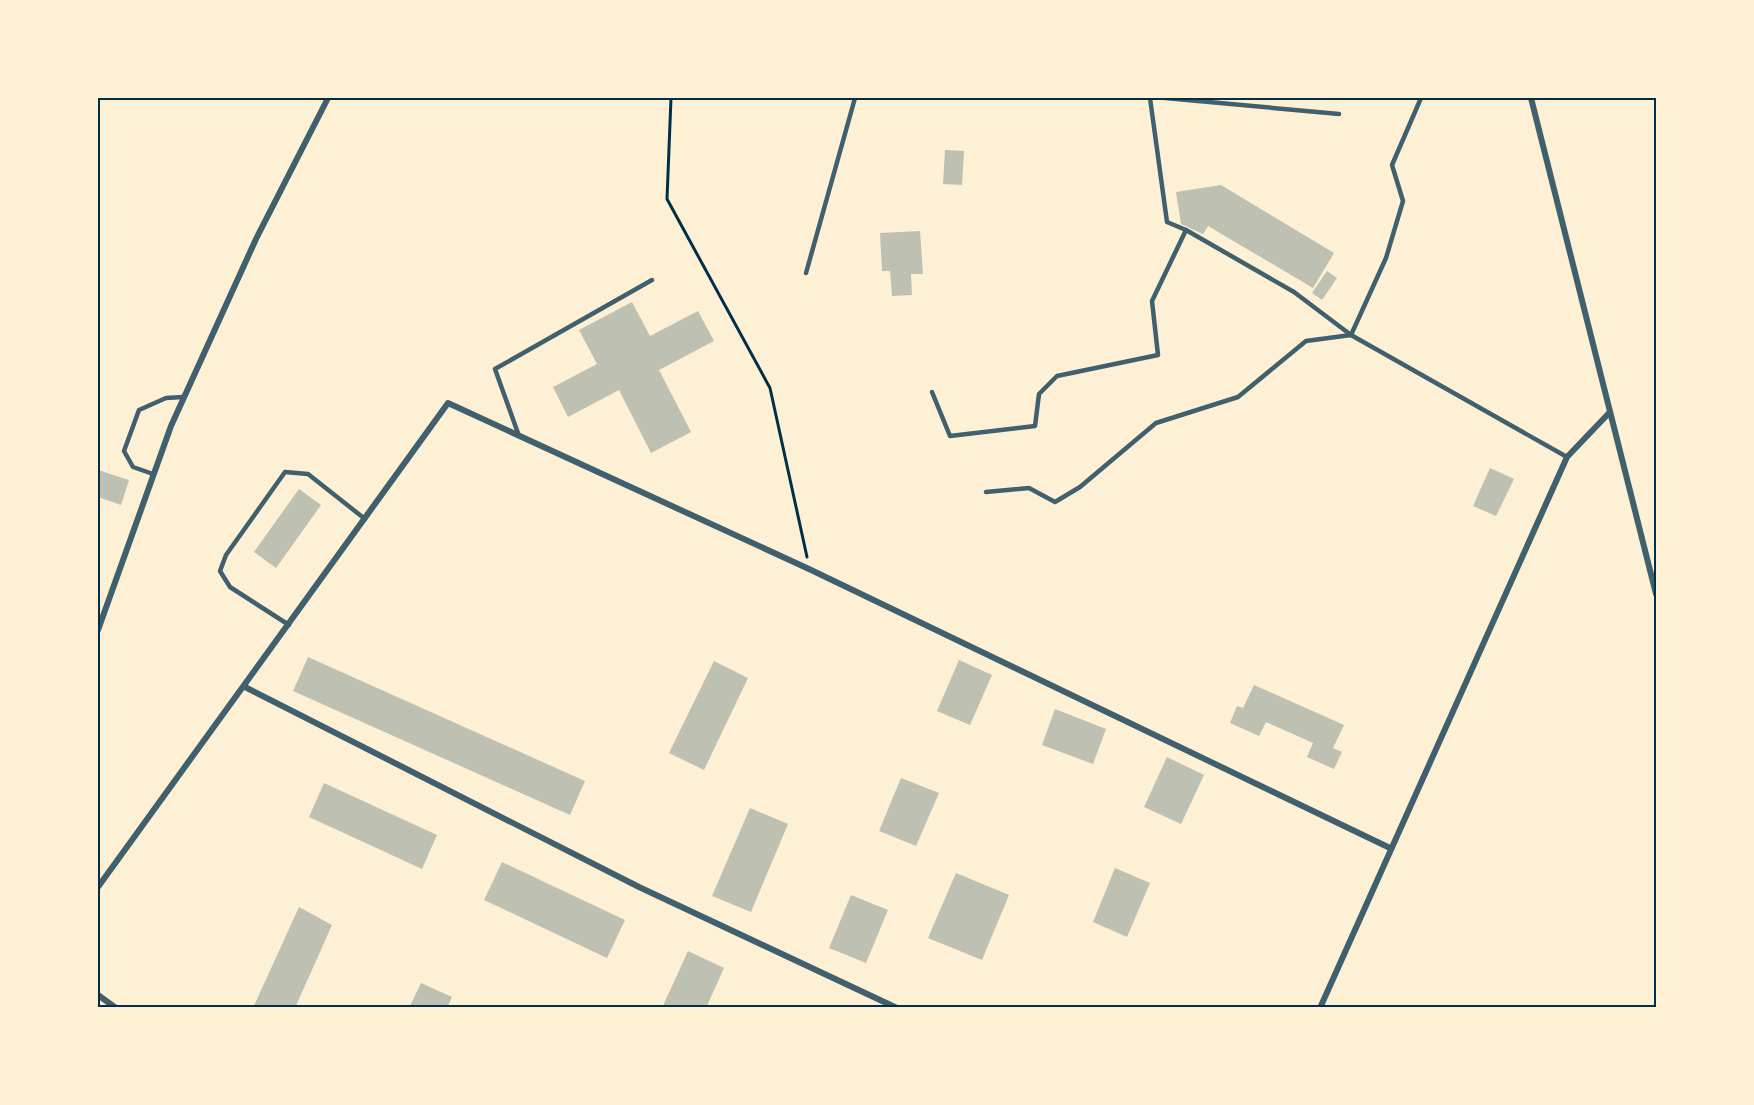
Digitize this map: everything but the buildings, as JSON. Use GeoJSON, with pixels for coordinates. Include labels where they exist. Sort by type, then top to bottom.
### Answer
{"type":"FeatureCollection","features":[{"type":"Feature","properties":{"kind":"street"},"geometry":{"type":"LineString","coordinates":[[98,630],[183,397],[256,239],[328,98]]}},
{"type":"Feature","properties":{"kind":"street"},"geometry":{"type":"LineString","coordinates":[[1531,98],[1656,594]]}},
{"type":"Feature","properties":{"kind":"street"},"geometry":{"type":"LineString","coordinates":[[98,888],[448,403],[809,569],[1390,848]]}},
{"type":"Feature","properties":{"kind":"street"},"geometry":{"type":"LineString","coordinates":[[1320,1008],[1567,457],[1610,412]]}},
{"type":"Feature","properties":{"kind":"street"},"geometry":{"type":"LineString","coordinates":[[245,687],[639,888],[897,1008]]}},
{"type":"Feature","properties":{"kind":"street"},"geometry":{"type":"LineString","coordinates":[[98,994],[116,1008]]}},
{"type":"Feature","properties":{"kind":"lane"},"geometry":{"type":"LineString","coordinates":[[806,273],[855,98]]}},
{"type":"Feature","properties":{"kind":"lane"},"geometry":{"type":"LineString","coordinates":[[1150,98],[1167,222],[1186,230],[1294,292],[1351,335],[1567,457]]}},
{"type":"Feature","properties":{"kind":"lane"},"geometry":{"type":"LineString","coordinates":[[1165,98],[1339,114]]}},
{"type":"Feature","properties":{"kind":"lane"},"geometry":{"type":"LineString","coordinates":[[1351,335],[1386,258],[1403,201],[1392,165],[1421,98]]}},
{"type":"Feature","properties":{"kind":"lane"},"geometry":{"type":"LineString","coordinates":[[932,392],[950,436],[1035,426],[1039,394],[1057,376],[1158,355],[1152,301],[1186,230]]}},
{"type":"Feature","properties":{"kind":"lane"},"geometry":{"type":"LineString","coordinates":[[519,435],[495,369],[652,280]]}},
{"type":"Feature","properties":{"kind":"lane"},"geometry":{"type":"LineString","coordinates":[[986,492],[1029,488],[1055,502],[1080,487],[1156,423],[1238,398],[1306,341],[1351,335]]}},
{"type":"Feature","properties":{"kind":"lane"},"geometry":{"type":"LineString","coordinates":[[153,474],[133,467],[124,451],[139,410],[166,398],[183,397]]}},
{"type":"Feature","properties":{"kind":"lane"},"geometry":{"type":"LineString","coordinates":[[289,625],[230,587],[220,571],[226,555],[285,472],[308,474],[364,519]]}},
{"type":"Feature","properties":{"kind":"path"},"geometry":{"type":"LineString","coordinates":[[671,98],[667,200],[770,388],[809,569]]}}]}
